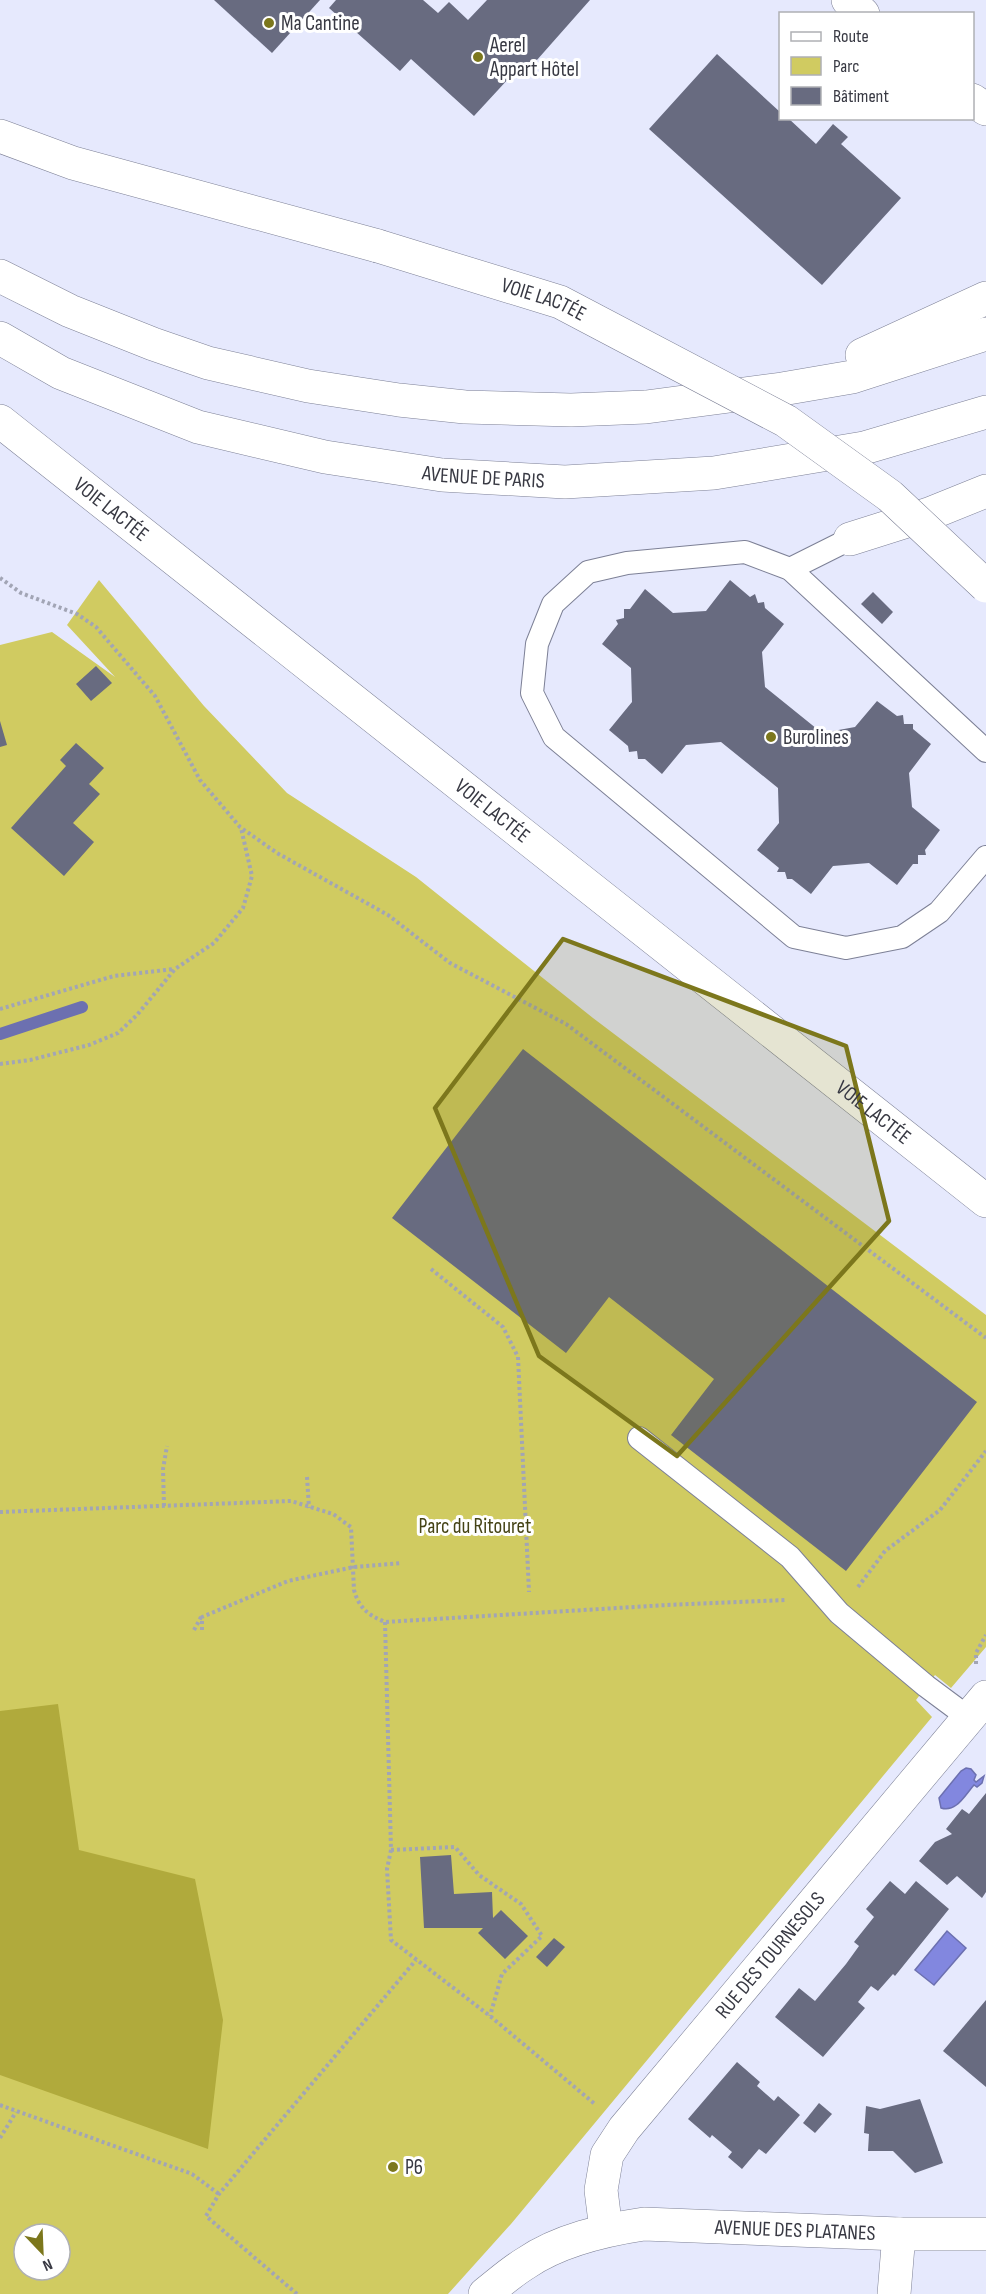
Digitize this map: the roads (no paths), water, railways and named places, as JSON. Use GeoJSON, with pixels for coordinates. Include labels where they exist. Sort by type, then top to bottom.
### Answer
{"type":"FeatureCollection","features":[{"type":"Feature","properties":{"kind":"main road"},"geometry":{"type":"LineString","coordinates":[[848,0],[861,12]]}},
{"type":"Feature","properties":{"kind":"main road","name":"VOIE LACTÉE"},"geometry":{"type":"LineString","coordinates":[[0,136],[73,163],[378,246],[560,302],[786,422],[890,496],[986,586]]}},
{"type":"Feature","properties":{"kind":"main road"},"geometry":{"type":"LineString","coordinates":[[0,276],[70,311],[208,363],[308,386],[399,400],[465,407],[571,410],[646,407],[782,388],[852,377],[986,334]]}},
{"type":"Feature","properties":{"kind":"main road"},"geometry":{"type":"LineString","coordinates":[[782,388],[913,333],[986,298]]}},
{"type":"Feature","properties":{"kind":"main road","name":"AVENUE DE PARIS"},"geometry":{"type":"LineString","coordinates":[[0,338],[61,373],[198,427],[325,457],[442,475],[565,482],[714,473],[864,448],[986,412]]}},
{"type":"Feature","properties":{"kind":"main road","name":"VOIE LACTÉE"},"geometry":{"type":"LineString","coordinates":[[0,421],[986,1201]]}},
{"type":"Feature","properties":{"kind":"main road"},"geometry":{"type":"LineString","coordinates":[[850,539],[929,514],[986,491]]}},
{"type":"Feature","properties":{"kind":"main road","name":"RUE DES TOURNESOLS"},"geometry":{"type":"LineString","coordinates":[[606,2230],[601,2190],[607,2155],[624,2129],[977,1708]]}},
{"type":"Feature","properties":{"kind":"main road","name":"AVENUE DES PLATANES"},"geometry":{"type":"LineString","coordinates":[[485,2294],[527,2262],[566,2243],[606,2230],[644,2224],[899,2234],[986,2234]]}},
{"type":"Feature","properties":{"kind":"main road"},"geometry":{"type":"LineString","coordinates":[[894,2294],[899,2234]]}},
{"type":"Feature","properties":{"kind":"lane"},"geometry":{"type":"LineString","coordinates":[[790,569],[850,539]]}},
{"type":"Feature","properties":{"kind":"lane"},"geometry":{"type":"LineString","coordinates":[[986,751],[790,569],[745,552],[627,563],[588,572],[553,604],[537,644],[532,693],[554,737],[794,937],[846,948],[902,936],[939,912],[986,857]]}},
{"type":"Feature","properties":{"kind":"lane"},"geometry":{"type":"LineString","coordinates":[[639,1438],[790,1557],[839,1613],[926,1686],[977,1708]]}},
{"type":"Feature","properties":{"kind":"water"},"geometry":{"type":"Polygon","coordinates":[[[966,1768],[971,1769],[976,1775],[974,1780],[976,1782],[984,1776],[982,1783],[977,1787],[974,1785],[956,1806],[941,1808],[939,1798],[966,1768]]]}},
{"type":"Feature","properties":{"kind":"water"},"geometry":{"type":"Polygon","coordinates":[[[947,1931],[966,1948],[934,1985],[915,1970],[947,1931]]]}},
{"type":"Feature","properties":{"kind":"waterway"},"geometry":{"type":"LineString","coordinates":[[0,1034],[82,1007]]}},
{"type":"Feature","properties":{"kind":"place","name":"Ma Cantine"},"geometry":{"type":"Point","coordinates":[269,23]}},
{"type":"Feature","properties":{"kind":"place","name":"Aerel Appart Hôtel"},"geometry":{"type":"Point","coordinates":[478,57]}},
{"type":"Feature","properties":{"kind":"place","name":"Burolines"},"geometry":{"type":"Point","coordinates":[771,737]}},
{"type":"Feature","properties":{"kind":"place","name":"P6"},"geometry":{"type":"Point","coordinates":[393,2167]}},
{"type":"Feature","properties":{"kind":"park label","name":"Parc du Ritouret"},"geometry":{"type":"Point","coordinates":[475,1526]}}]}
